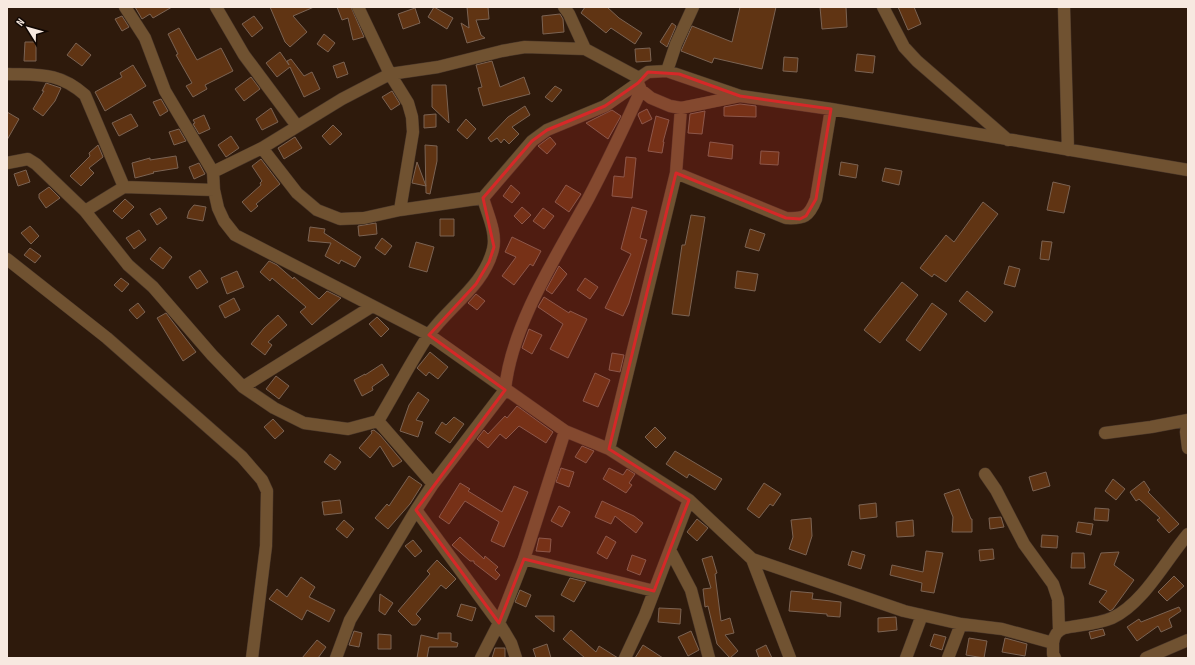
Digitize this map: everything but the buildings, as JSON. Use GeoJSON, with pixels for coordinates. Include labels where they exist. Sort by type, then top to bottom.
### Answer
{"type":"FeatureCollection","features":[{"type":"Feature","properties":{"kind":"street"},"geometry":{"type":"LineString","coordinates":[[125,7],[145,38],[168,96],[213,172],[214,190],[224,221],[235,235],[429,335],[565,431],[609,449],[689,500],[752,559],[904,611],[961,624],[1002,629],[1053,643]]}},
{"type":"Feature","properties":{"kind":"street"},"geometry":{"type":"LineString","coordinates":[[216,7],[244,55],[298,126]]}},
{"type":"Feature","properties":{"kind":"street"},"geometry":{"type":"LineString","coordinates":[[358,7],[390,74],[408,103],[412,117],[412,132],[400,210]]}},
{"type":"Feature","properties":{"kind":"street"},"geometry":{"type":"LineString","coordinates":[[667,71],[676,44],[693,7]]}},
{"type":"Feature","properties":{"kind":"street"},"geometry":{"type":"LineString","coordinates":[[882,7],[904,47],[917,61],[1009,141]]}},
{"type":"Feature","properties":{"kind":"street"},"geometry":{"type":"LineString","coordinates":[[1064,7],[1068,150]]}},
{"type":"Feature","properties":{"kind":"street"},"geometry":{"type":"LineString","coordinates":[[568,9],[585,49]]}},
{"type":"Feature","properties":{"kind":"street"},"geometry":{"type":"LineString","coordinates":[[213,172],[262,148],[342,99],[390,74],[438,67],[502,50],[525,47],[585,49],[639,84],[660,103],[681,108],[740,96]]}},
{"type":"Feature","properties":{"kind":"street"},"geometry":{"type":"LineString","coordinates":[[336,658],[350,620],[416,510],[433,484],[505,390],[507,372],[512,354],[536,294],[598,182],[639,84],[648,72],[667,71],[740,96],[831,109],[1009,141],[1188,170]]}},
{"type":"Feature","properties":{"kind":"street"},"geometry":{"type":"LineString","coordinates":[[7,74],[46,75],[61,78],[74,85],[85,95],[124,188]]}},
{"type":"Feature","properties":{"kind":"street"},"geometry":{"type":"LineString","coordinates":[[262,148],[297,192],[317,210],[340,219],[364,218],[400,210],[483,198],[532,140],[547,130],[605,106],[639,84]]}},
{"type":"Feature","properties":{"kind":"street"},"geometry":{"type":"LineString","coordinates":[[609,449],[676,173],[681,108]]}},
{"type":"Feature","properties":{"kind":"street"},"geometry":{"type":"LineString","coordinates":[[676,173],[786,218],[800,219],[809,212],[816,199],[831,109]]}},
{"type":"Feature","properties":{"kind":"street"},"geometry":{"type":"LineString","coordinates":[[7,164],[28,159],[36,164],[85,211],[128,265],[154,287],[212,355],[243,387],[274,408],[304,423],[348,429],[378,420],[429,335],[476,284],[489,262],[494,246],[492,228],[483,198]]}},
{"type":"Feature","properties":{"kind":"street"},"geometry":{"type":"LineString","coordinates":[[85,211],[124,188],[214,190]]}},
{"type":"Feature","properties":{"kind":"street"},"geometry":{"type":"LineString","coordinates":[[7,259],[107,338],[242,457],[262,480],[267,491],[266,546],[252,658]]}},
{"type":"Feature","properties":{"kind":"street"},"geometry":{"type":"LineString","coordinates":[[243,387],[371,306]]}},
{"type":"Feature","properties":{"kind":"street"},"geometry":{"type":"LineString","coordinates":[[378,420],[433,484]]}},
{"type":"Feature","properties":{"kind":"street"},"geometry":{"type":"LineString","coordinates":[[1105,433],[1188,420],[1186,432],[1188,448]]}},
{"type":"Feature","properties":{"kind":"street"},"geometry":{"type":"LineString","coordinates":[[481,658],[499,623],[524,559],[565,431]]}},
{"type":"Feature","properties":{"kind":"street"},"geometry":{"type":"LineString","coordinates":[[985,474],[996,490],[1024,544],[1054,584],[1058,599],[1058,630],[1054,636],[1053,643],[1053,654],[1055,658]]}},
{"type":"Feature","properties":{"kind":"street"},"geometry":{"type":"LineString","coordinates":[[625,658],[654,591],[689,500]]}},
{"type":"Feature","properties":{"kind":"street"},"geometry":{"type":"LineString","coordinates":[[416,510],[499,623],[511,644],[516,658]]}},
{"type":"Feature","properties":{"kind":"street"},"geometry":{"type":"LineString","coordinates":[[1058,630],[1110,619],[1121,614],[1138,598],[1188,534]]}},
{"type":"Feature","properties":{"kind":"street"},"geometry":{"type":"LineString","coordinates":[[670,550],[691,590],[709,658]]}},
{"type":"Feature","properties":{"kind":"street"},"geometry":{"type":"LineString","coordinates":[[524,559],[654,591]]}},
{"type":"Feature","properties":{"kind":"street"},"geometry":{"type":"LineString","coordinates":[[752,559],[790,658]]}},
{"type":"Feature","properties":{"kind":"street"},"geometry":{"type":"LineString","coordinates":[[906,658],[922,615]]}},
{"type":"Feature","properties":{"kind":"street"},"geometry":{"type":"LineString","coordinates":[[948,658],[961,624]]}},
{"type":"Feature","properties":{"kind":"street"},"geometry":{"type":"LineString","coordinates":[[1146,658],[1188,640]]}},
{"type":"Feature","properties":{"kind":"highlighted area"},"geometry":{"type":"Polygon","coordinates":[[[648,72],[679,74],[740,96],[831,109],[816,199],[806,216],[800,219],[786,218],[676,173],[609,449],[689,500],[654,591],[524,559],[499,623],[416,510],[505,390],[429,335],[476,284],[489,262],[494,247],[483,198],[532,141],[547,130],[605,106],[638,83],[648,72]]]}}]}
